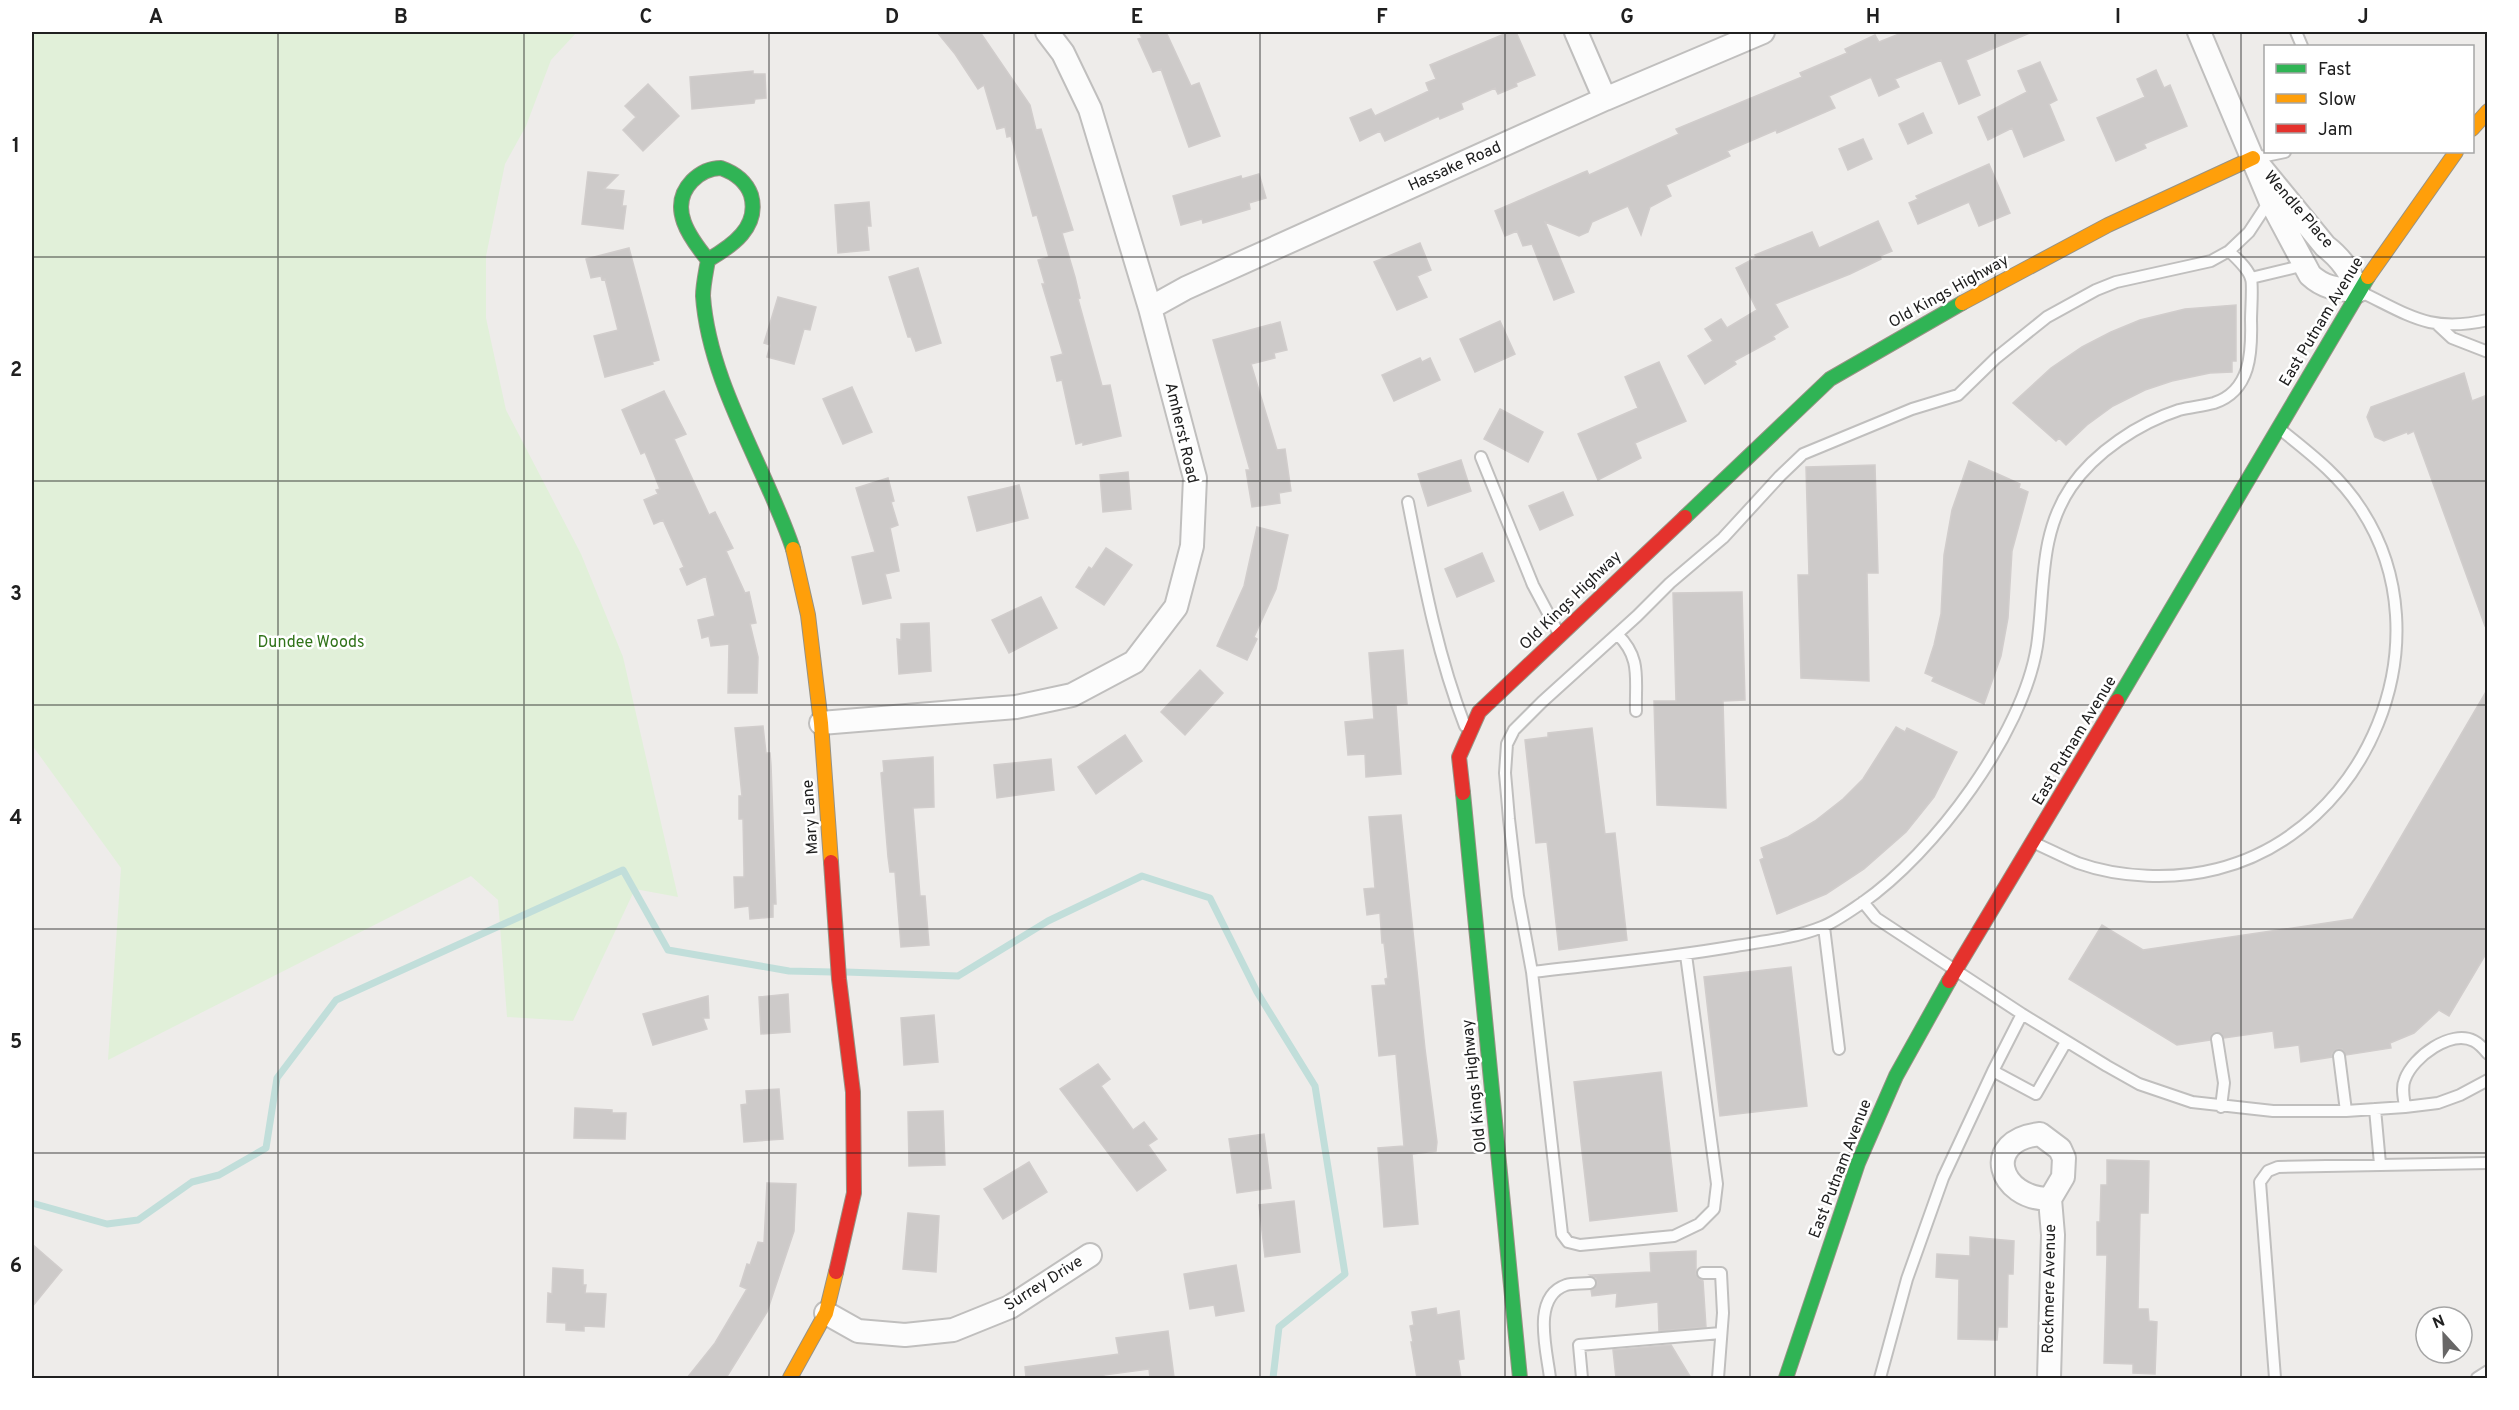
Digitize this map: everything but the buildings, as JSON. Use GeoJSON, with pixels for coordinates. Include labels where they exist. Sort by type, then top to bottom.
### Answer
{"type":"FeatureCollection","features":[{"type":"Feature","properties":{"kind":"street","name":"Amherst Road"},"geometry":{"type":"LineString","coordinates":[[821,723],[1016,707],[1072,695],[1134,662],[1176,608],[1192,546],[1195,478],[1150,308],[1090,109],[1063,53],[1047,32]]}},
{"type":"Feature","properties":{"kind":"street"},"geometry":{"type":"LineString","coordinates":[[1576,32],[1605,99]]}},
{"type":"Feature","properties":{"kind":"street","name":"Hassake Road"},"geometry":{"type":"LineString","coordinates":[[1150,308],[1186,288],[1605,99],[1763,32]]}},
{"type":"Feature","properties":{"kind":"street","name":"Wendle Place"},"geometry":{"type":"LineString","coordinates":[[2199,32],[2270,200],[2305,265],[2320,284],[2333,289],[2358,291],[2339,256],[2325,246],[2253,158]]}},
{"type":"Feature","properties":{"kind":"street"},"geometry":{"type":"LineString","coordinates":[[2474,127],[2487,111]]}},
{"type":"Feature","properties":{"kind":"street","name":"East Putnam Avenue"},"geometry":{"type":"LineString","coordinates":[[1786,1378],[1858,1162],[1896,1076],[1955,970],[2193,576],[2358,291],[2455,153]]}},
{"type":"Feature","properties":{"kind":"street","name":"Old Kings Highway"},"geometry":{"type":"LineString","coordinates":[[1520,1378],[1459,756],[1479,712],[1830,379],[1977,294],[2108,225],[2253,158]]}},
{"type":"Feature","properties":{"kind":"street"},"geometry":{"type":"LineString","coordinates":[[719,168],[736,174],[748,186],[754,202],[753,219],[732,246],[708,260],[684,226],[680,203],[686,184],[701,172],[719,168]]}},
{"type":"Feature","properties":{"kind":"street","name":"Mary Lane"},"geometry":{"type":"LineString","coordinates":[[708,260],[703,294],[709,336],[737,417],[785,525],[799,568],[808,615],[821,723],[839,979],[853,1092],[854,1192],[826,1313],[790,1378]]}},
{"type":"Feature","properties":{"kind":"street","name":"Rockmere Avenue"},"geometry":{"type":"LineString","coordinates":[[2049,1378],[2053,1235],[2050,1199]]}},
{"type":"Feature","properties":{"kind":"street","name":"Surrey Drive"},"geometry":{"type":"LineString","coordinates":[[826,1313],[858,1331],[905,1335],[953,1330],[1010,1307],[1090,1255]]}},
{"type":"Feature","properties":{"kind":"lane"},"geometry":{"type":"LineString","coordinates":[[2253,158],[2280,153]]}},
{"type":"Feature","properties":{"kind":"lane"},"geometry":{"type":"LineString","coordinates":[[1686,955],[1717,1184],[1714,1209],[1699,1224],[1674,1236],[1580,1245],[1568,1242],[1562,1234],[1532,972],[1518,896],[1509,819],[1505,773],[1508,744],[1514,730],[1670,583],[1723,538],[1779,476],[1803,454],[1912,409],[1959,395],[2015,342],[2047,317],[2088,294],[2116,282],[2211,261],[2229,251],[2249,232],[2270,200]]}},
{"type":"Feature","properties":{"kind":"lane"},"geometry":{"type":"LineString","coordinates":[[1532,972],[1686,955],[1782,938],[1824,927],[1863,902],[1923,850],[1948,822],[2007,730],[2019,704],[2036,650],[2048,542],[2057,511],[2072,486],[2098,458],[2117,442],[2180,410],[2216,402],[2226,397],[2235,390],[2247,374],[2252,346],[2251,278],[2229,251]]}},
{"type":"Feature","properties":{"kind":"lane"},"geometry":{"type":"LineString","coordinates":[[2251,278],[2305,265]]}},
{"type":"Feature","properties":{"kind":"lane"},"geometry":{"type":"LineString","coordinates":[[2358,291],[2412,316],[2438,325],[2456,326],[2487,320]]}},
{"type":"Feature","properties":{"kind":"lane"},"geometry":{"type":"LineString","coordinates":[[2438,325],[2452,338],[2487,352]]}},
{"type":"Feature","properties":{"kind":"lane"},"geometry":{"type":"LineString","coordinates":[[2034,842],[2079,863],[2108,870],[2161,876],[2217,869],[2244,860],[2293,833],[2315,816],[2349,777],[2378,727],[2395,665],[2396,625],[2391,575],[2377,538],[2362,510],[2343,483],[2325,465],[2278,427]]}},
{"type":"Feature","properties":{"kind":"lane"},"geometry":{"type":"LineString","coordinates":[[1481,457],[1533,585],[1560,634]]}},
{"type":"Feature","properties":{"kind":"lane"},"geometry":{"type":"LineString","coordinates":[[1408,502],[1430,612],[1452,692],[1469,735]]}},
{"type":"Feature","properties":{"kind":"lane"},"geometry":{"type":"LineString","coordinates":[[1617,634],[1629,646],[1635,659],[1636,711]]}},
{"type":"Feature","properties":{"kind":"lane"},"geometry":{"type":"LineString","coordinates":[[1863,902],[1876,918],[2022,1014],[2139,1084],[2167,1096],[2222,1107],[2273,1111],[2346,1111],[2438,1102],[2460,1095],[2487,1080]]}},
{"type":"Feature","properties":{"kind":"lane"},"geometry":{"type":"LineString","coordinates":[[1824,927],[1839,1049]]}},
{"type":"Feature","properties":{"kind":"lane"},"geometry":{"type":"LineString","coordinates":[[1880,1378],[1907,1279],[1943,1178],[2022,1014]]}},
{"type":"Feature","properties":{"kind":"lane"},"geometry":{"type":"LineString","coordinates":[[2405,1107],[2402,1088],[2404,1079],[2414,1063],[2430,1050],[2460,1038],[2474,1040],[2487,1054]]}},
{"type":"Feature","properties":{"kind":"lane"},"geometry":{"type":"LineString","coordinates":[[2217,1039],[2224,1083],[2222,1107]]}},
{"type":"Feature","properties":{"kind":"lane"},"geometry":{"type":"LineString","coordinates":[[1993,1071],[2036,1094],[2066,1042]]}},
{"type":"Feature","properties":{"kind":"lane"},"geometry":{"type":"LineString","coordinates":[[2339,1056],[2346,1111]]}},
{"type":"Feature","properties":{"kind":"lane"},"geometry":{"type":"LineString","coordinates":[[2375,1109],[2380,1164]]}},
{"type":"Feature","properties":{"kind":"lane"},"geometry":{"type":"LineString","coordinates":[[2275,1378],[2260,1182],[2268,1171],[2278,1167],[2487,1162]]}},
{"type":"Feature","properties":{"kind":"lane"},"geometry":{"type":"LineString","coordinates":[[1703,1273],[1721,1273],[1724,1299],[1718,1378]]}},
{"type":"Feature","properties":{"kind":"lane"},"geometry":{"type":"LineString","coordinates":[[1550,1378],[1543,1320],[1550,1297],[1566,1286],[1590,1283]]}},
{"type":"Feature","properties":{"kind":"lane"},"geometry":{"type":"LineString","coordinates":[[1582,1378],[1579,1345],[1721,1333]]}},
{"type":"Feature","properties":{"kind":"lane"},"geometry":{"type":"LineString","coordinates":[[2477,1378],[2487,1371]]}},
{"type":"Feature","properties":{"kind":"green space","name":"Dundee Woods"},"geometry":{"type":"Polygon","coordinates":[[[32,32],[577,32],[551,60],[526,126],[505,164],[486,256],[486,318],[506,410],[581,554],[623,657],[678,897],[635,889],[573,1021],[507,1017],[498,900],[471,876],[108,1060],[121,868],[32,745],[32,32]]]}},
{"type":"Feature","properties":{"kind":"waterway"},"geometry":{"type":"LineString","coordinates":[[32,1203],[107,1224],[138,1220],[192,1182],[219,1175],[266,1148],[277,1078],[336,1000],[623,870],[668,950],[789,971],[832,972]]}},
{"type":"Feature","properties":{"kind":"waterway"},"geometry":{"type":"LineString","coordinates":[[846,972],[958,976],[1048,921],[1142,876],[1210,898],[1257,992],[1315,1086],[1345,1274],[1279,1327],[1273,1378]]}},
{"type":"Feature","properties":{"kind":"traffic: fast"},"geometry":{"type":"LineString","coordinates":[[708,260],[735,242],[742,234],[748,226],[753,206],[751,195],[743,182],[731,172],[721,168],[705,172],[692,181],[681,201],[681,212],[688,232],[708,260],[703,296],[707,329],[716,361],[740,425],[782,518],[793,549]]}},
{"type":"Feature","properties":{"kind":"traffic: fast"},"geometry":{"type":"LineString","coordinates":[[2117,701],[2368,277]]}},
{"type":"Feature","properties":{"kind":"traffic: fast"},"geometry":{"type":"LineString","coordinates":[[1685,517],[1830,379],[1962,303]]}},
{"type":"Feature","properties":{"kind":"traffic: fast"},"geometry":{"type":"LineString","coordinates":[[1463,793],[1520,1378]]}},
{"type":"Feature","properties":{"kind":"traffic: fast"},"geometry":{"type":"LineString","coordinates":[[1786,1378],[1858,1163],[1896,1076],[1949,981]]}},
{"type":"Feature","properties":{"kind":"traffic: slow"},"geometry":{"type":"LineString","coordinates":[[2474,127],[2488,111]]}},
{"type":"Feature","properties":{"kind":"traffic: slow"},"geometry":{"type":"LineString","coordinates":[[2368,277],[2455,153]]}},
{"type":"Feature","properties":{"kind":"traffic: slow"},"geometry":{"type":"LineString","coordinates":[[1962,303],[2108,225],[2253,158]]}},
{"type":"Feature","properties":{"kind":"traffic: slow"},"geometry":{"type":"LineString","coordinates":[[793,549],[808,615],[821,723],[831,862]]}},
{"type":"Feature","properties":{"kind":"traffic: slow"},"geometry":{"type":"LineString","coordinates":[[790,1378],[826,1313],[836,1272]]}},
{"type":"Feature","properties":{"kind":"traffic: jam"},"geometry":{"type":"LineString","coordinates":[[1463,793],[1459,757],[1479,712],[1685,517]]}},
{"type":"Feature","properties":{"kind":"traffic: jam"},"geometry":{"type":"LineString","coordinates":[[1949,981],[2117,701]]}},
{"type":"Feature","properties":{"kind":"traffic: jam"},"geometry":{"type":"LineString","coordinates":[[831,862],[839,979],[853,1092],[854,1193],[836,1272]]}}]}
